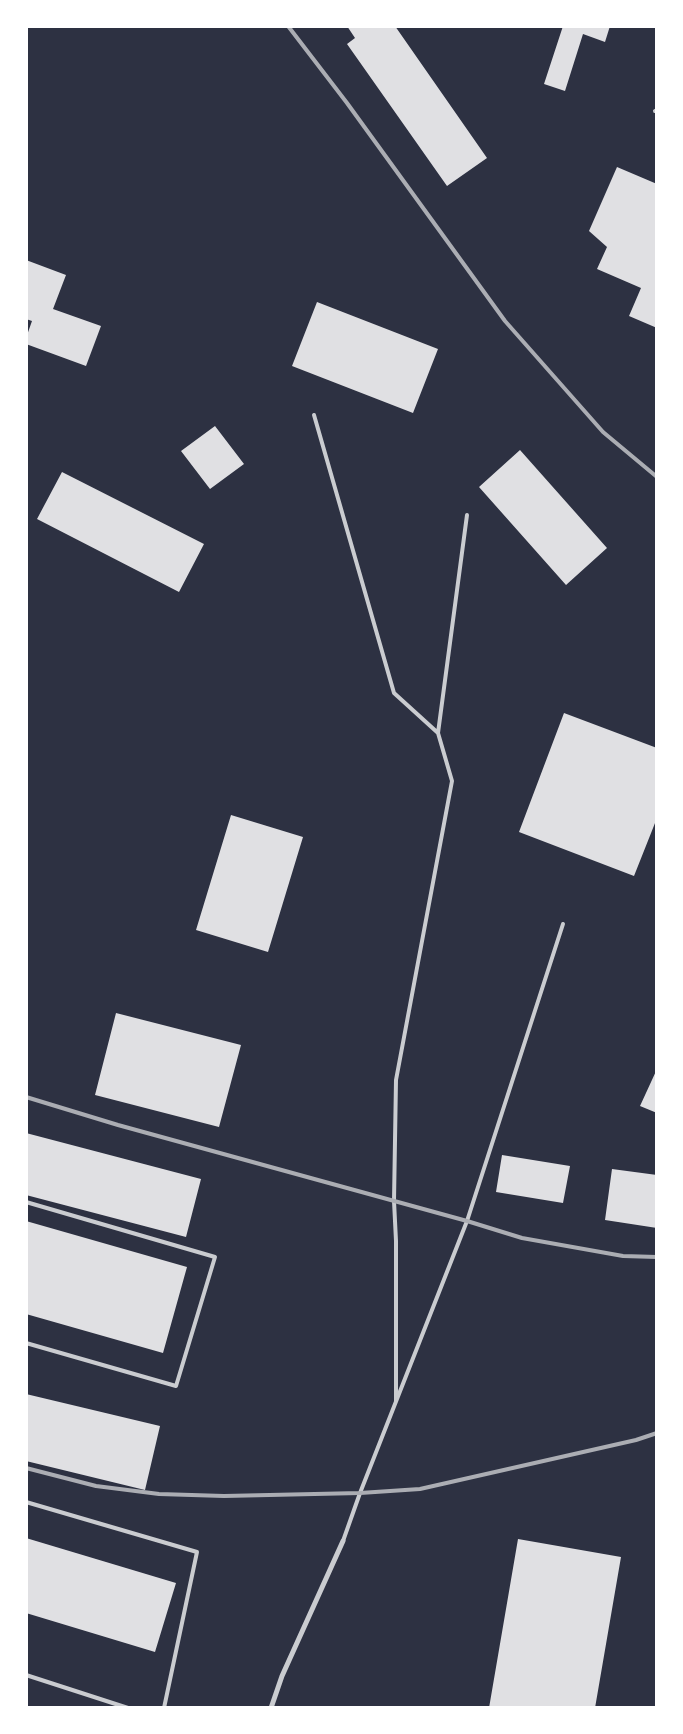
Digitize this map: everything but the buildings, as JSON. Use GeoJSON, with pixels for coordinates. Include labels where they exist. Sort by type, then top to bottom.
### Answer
{"type":"FeatureCollection","features":[{"type":"Feature","properties":{"kind":"street"},"geometry":{"type":"LineString","coordinates":[[271,1708],[282,1676],[343,1541]]}},
{"type":"Feature","properties":{"kind":"lane"},"geometry":{"type":"LineString","coordinates":[[314,415],[394,692],[438,733]]}},
{"type":"Feature","properties":{"kind":"lane"},"geometry":{"type":"LineString","coordinates":[[396,1401],[396,1241],[394,1201],[396,1080],[452,781],[438,733],[467,515]]}},
{"type":"Feature","properties":{"kind":"lane"},"geometry":{"type":"LineString","coordinates":[[343,1541],[467,1221],[563,924]]}},
{"type":"Feature","properties":{"kind":"lane"},"geometry":{"type":"LineString","coordinates":[[26,1202],[215,1257],[176,1386],[26,1343]]}},
{"type":"Feature","properties":{"kind":"lane"},"geometry":{"type":"LineString","coordinates":[[26,1502],[197,1552],[164,1708]]}},
{"type":"Feature","properties":{"kind":"lane"},"geometry":{"type":"LineString","coordinates":[[26,1676],[128,1708]]}},
{"type":"Feature","properties":{"kind":"railway"},"geometry":{"type":"LineString","coordinates":[[288,26],[347,103],[505,321],[603,432],[657,477]]}},
{"type":"Feature","properties":{"kind":"railway"},"geometry":{"type":"LineString","coordinates":[[26,1097],[118,1125],[467,1221],[522,1238],[623,1256],[657,1257]]}},
{"type":"Feature","properties":{"kind":"railway"},"geometry":{"type":"LineString","coordinates":[[26,1468],[96,1486],[159,1494],[224,1496],[360,1493],[420,1489],[636,1440],[657,1433]]}}]}
